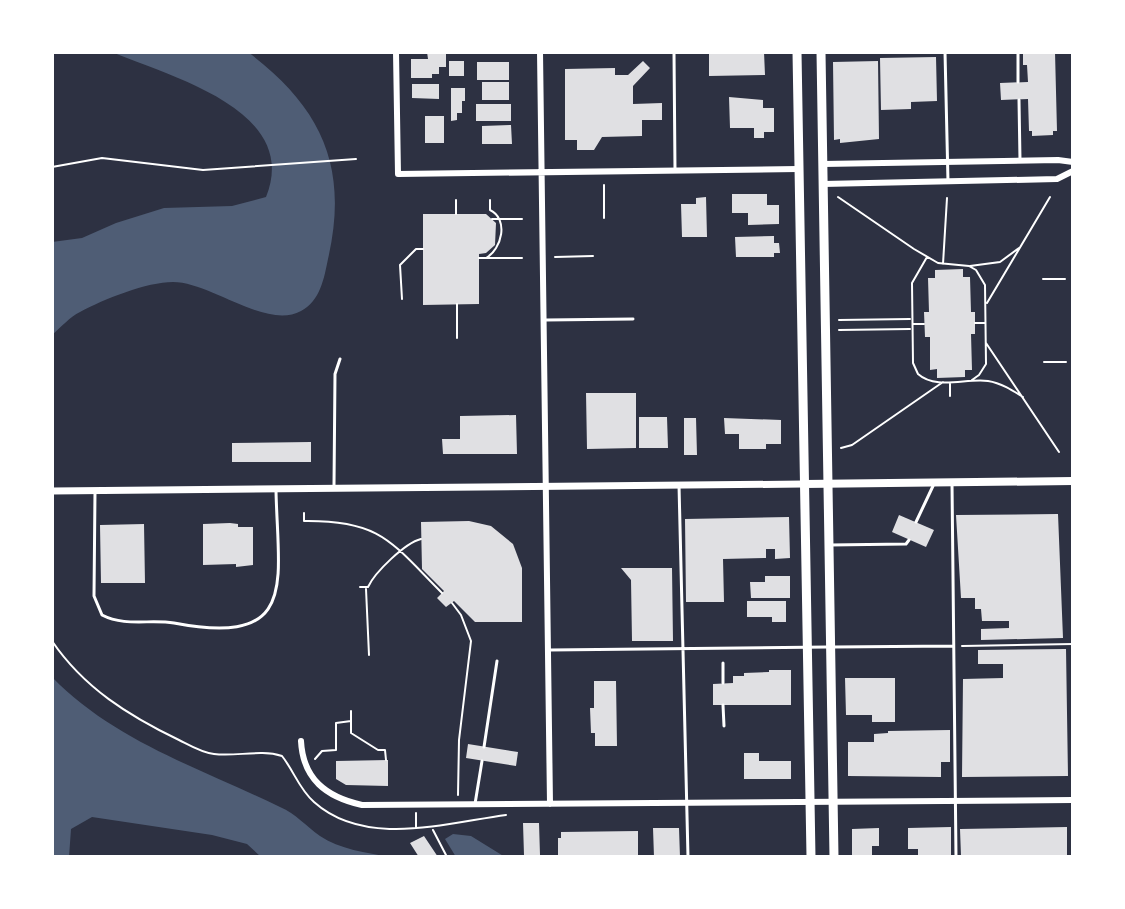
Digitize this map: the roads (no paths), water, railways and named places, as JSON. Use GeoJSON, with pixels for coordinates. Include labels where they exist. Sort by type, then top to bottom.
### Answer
{"type":"FeatureCollection","features":[{"type":"Feature","properties":{"kind":"main road"},"geometry":{"type":"LineString","coordinates":[[797,52],[811,857]]}},
{"type":"Feature","properties":{"kind":"main road"},"geometry":{"type":"LineString","coordinates":[[821,52],[834,857]]}},
{"type":"Feature","properties":{"kind":"main road"},"geometry":{"type":"LineString","coordinates":[[804,484],[1073,481]]}},
{"type":"Feature","properties":{"kind":"street"},"geometry":{"type":"LineString","coordinates":[[396,52],[398,174],[798,169]]}},
{"type":"Feature","properties":{"kind":"street"},"geometry":{"type":"LineString","coordinates":[[540,52],[550,804]]}},
{"type":"Feature","properties":{"kind":"street"},"geometry":{"type":"LineString","coordinates":[[823,164],[1073,162]]}},
{"type":"Feature","properties":{"kind":"street"},"geometry":{"type":"LineString","coordinates":[[823,184],[1057,179],[1073,171]]}},
{"type":"Feature","properties":{"kind":"street"},"geometry":{"type":"LineString","coordinates":[[52,491],[804,484]]}},
{"type":"Feature","properties":{"kind":"street"},"geometry":{"type":"LineString","coordinates":[[301,741],[307,772],[316,783],[349,802],[362,805],[1073,800]]}},
{"type":"Feature","properties":{"kind":"lane"},"geometry":{"type":"LineString","coordinates":[[674,52],[675,170]]}},
{"type":"Feature","properties":{"kind":"lane"},"geometry":{"type":"LineString","coordinates":[[945,52],[948,182]]}},
{"type":"Feature","properties":{"kind":"lane"},"geometry":{"type":"LineString","coordinates":[[1018,52],[1018,82]]}},
{"type":"Feature","properties":{"kind":"lane"},"geometry":{"type":"LineString","coordinates":[[1019,100],[1020,161]]}},
{"type":"Feature","properties":{"kind":"lane"},"geometry":{"type":"LineString","coordinates":[[543,320],[633,319]]}},
{"type":"Feature","properties":{"kind":"lane"},"geometry":{"type":"LineString","coordinates":[[334,489],[335,374],[340,359]]}},
{"type":"Feature","properties":{"kind":"lane"},"geometry":{"type":"LineString","coordinates":[[916,522],[934,483]]}},
{"type":"Feature","properties":{"kind":"lane"},"geometry":{"type":"LineString","coordinates":[[952,483],[956,857]]}},
{"type":"Feature","properties":{"kind":"lane"},"geometry":{"type":"LineString","coordinates":[[679,485],[688,857]]}},
{"type":"Feature","properties":{"kind":"lane"},"geometry":{"type":"LineString","coordinates":[[95,492],[94,596],[102,615],[112,620],[240,627],[266,614],[274,599],[277,580],[276,490]]}},
{"type":"Feature","properties":{"kind":"lane"},"geometry":{"type":"LineString","coordinates":[[830,545],[906,544],[909,540]]}},
{"type":"Feature","properties":{"kind":"lane"},"geometry":{"type":"LineString","coordinates":[[546,650],[953,646]]}},
{"type":"Feature","properties":{"kind":"lane"},"geometry":{"type":"LineString","coordinates":[[484,747],[497,661]]}},
{"type":"Feature","properties":{"kind":"lane"},"geometry":{"type":"LineString","coordinates":[[723,663],[723,683]]}},
{"type":"Feature","properties":{"kind":"lane"},"geometry":{"type":"LineString","coordinates":[[723,705],[724,726]]}},
{"type":"Feature","properties":{"kind":"lane"},"geometry":{"type":"LineString","coordinates":[[475,805],[482,761]]}},
{"type":"Feature","properties":{"kind":"water"},"geometry":{"type":"Polygon","coordinates":[[[112,52],[248,52],[295,95],[324,142],[335,196],[334,226],[325,274],[317,295],[307,307],[287,315],[272,314],[188,284],[163,283],[126,292],[90,307],[52,335],[52,242],[82,238],[116,223],[164,208],[232,206],[266,197],[272,167],[265,141],[248,119],[196,86],[112,52]]]}},
{"type":"Feature","properties":{"kind":"water"},"geometry":{"type":"Polygon","coordinates":[[[52,677],[103,719],[160,752],[286,810],[336,844],[390,857],[261,857],[247,844],[212,835],[92,817],[71,829],[69,857],[52,857],[52,677]]]}},
{"type":"Feature","properties":{"kind":"water"},"geometry":{"type":"Polygon","coordinates":[[[453,834],[471,836],[505,857],[456,857],[445,839],[453,834]]]}}]}
